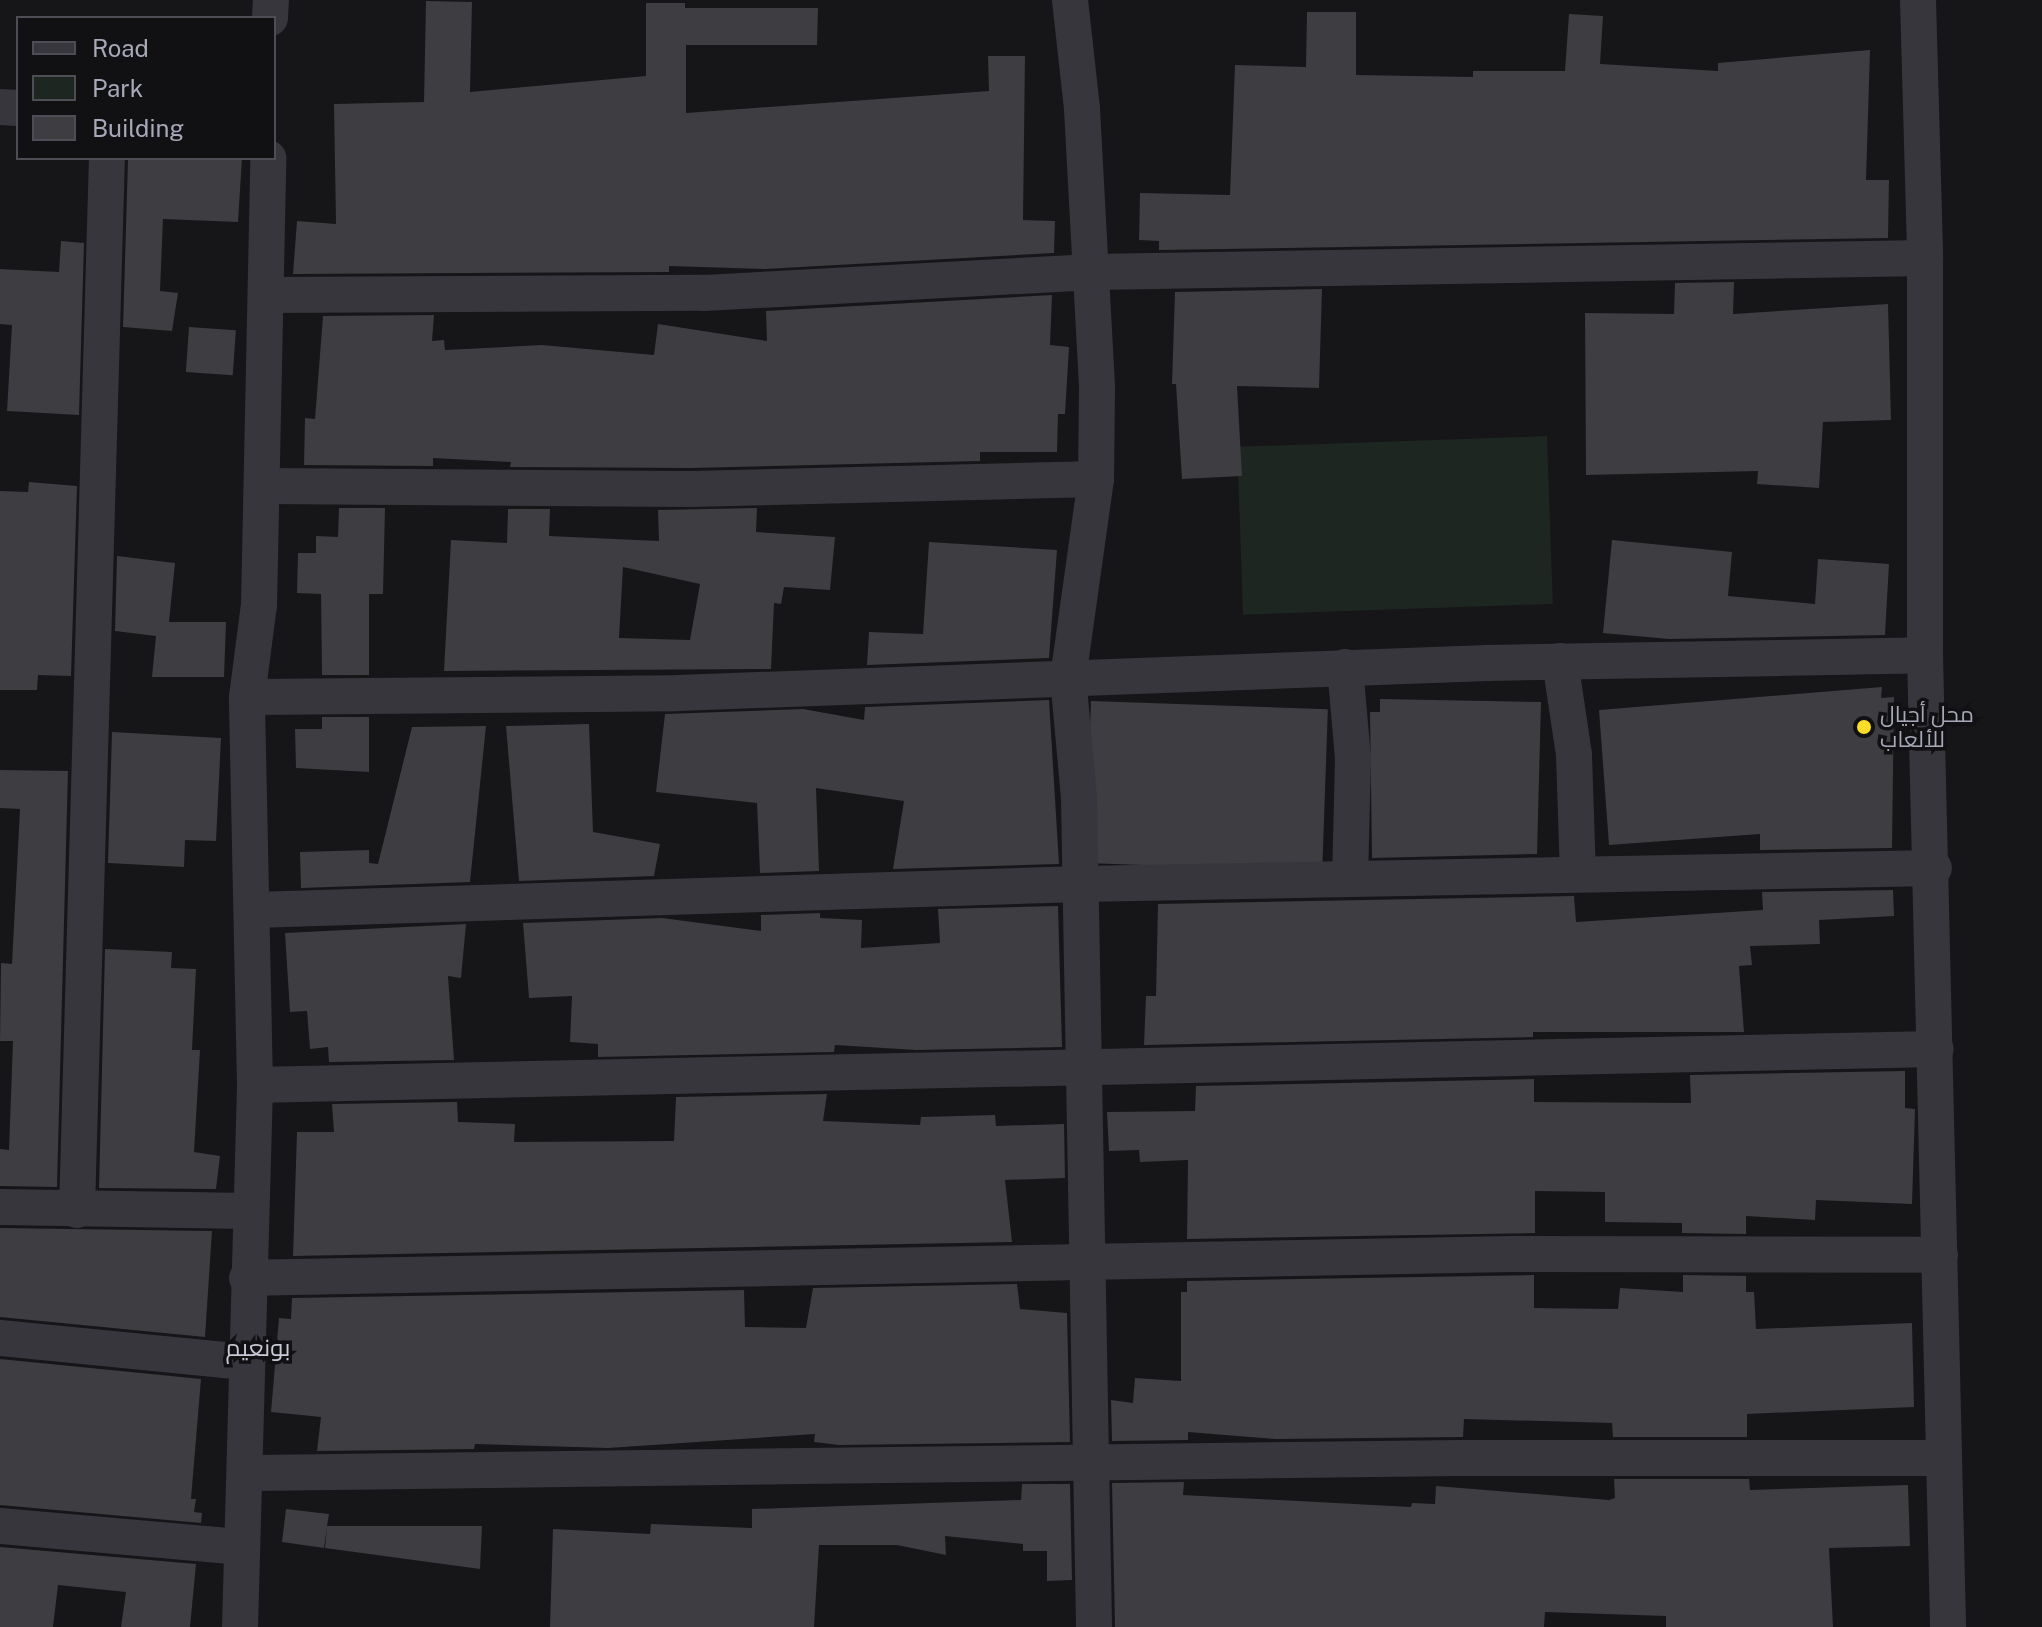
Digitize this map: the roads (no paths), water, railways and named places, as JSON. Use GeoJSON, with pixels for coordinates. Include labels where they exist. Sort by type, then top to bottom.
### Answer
{"type":"FeatureCollection","features":[{"type":"Feature","properties":{"kind":"street"},"geometry":{"type":"LineString","coordinates":[[1070,0],[1093,272],[1096,479],[1068,677],[1080,884],[1094,1627]]}},
{"type":"Feature","properties":{"kind":"street"},"geometry":{"type":"LineString","coordinates":[[1918,0],[1925,258],[1925,655],[1934,868],[1948,1627]]}},
{"type":"Feature","properties":{"kind":"street"},"geometry":{"type":"LineString","coordinates":[[77,1210],[107,160]]}},
{"type":"Feature","properties":{"kind":"street"},"geometry":{"type":"LineString","coordinates":[[240,1627],[239,1547],[245,1473],[248,1211],[255,1085],[254,910],[247,697],[259,605],[268,160]]}},
{"type":"Feature","properties":{"kind":"street"},"geometry":{"type":"LineString","coordinates":[[267,295],[704,293],[1093,272],[1925,258]]}},
{"type":"Feature","properties":{"kind":"street"},"geometry":{"type":"LineString","coordinates":[[262,486],[691,489],[1096,479]]}},
{"type":"Feature","properties":{"kind":"street"},"geometry":{"type":"LineString","coordinates":[[247,697],[678,693],[1345,667],[1925,655]]}},
{"type":"Feature","properties":{"kind":"street"},"geometry":{"type":"LineString","coordinates":[[1560,661],[1574,755],[1578,874]]}},
{"type":"Feature","properties":{"kind":"street"},"geometry":{"type":"LineString","coordinates":[[1345,667],[1353,758],[1350,878]]}},
{"type":"Feature","properties":{"kind":"street"},"geometry":{"type":"LineString","coordinates":[[254,910],[1080,884],[1934,868]]}},
{"type":"Feature","properties":{"kind":"street"},"geometry":{"type":"LineString","coordinates":[[255,1085],[1936,1049]]}},
{"type":"Feature","properties":{"kind":"street"},"geometry":{"type":"LineString","coordinates":[[0,1207],[248,1211]]}},
{"type":"Feature","properties":{"kind":"street"},"geometry":{"type":"LineString","coordinates":[[247,1278],[1512,1254],[1940,1255]]}},
{"type":"Feature","properties":{"kind":"street"},"geometry":{"type":"LineString","coordinates":[[0,1338],[245,1362]]}},
{"type":"Feature","properties":{"kind":"street"},"geometry":{"type":"LineString","coordinates":[[245,1473],[1944,1458]]}},
{"type":"Feature","properties":{"kind":"street"},"geometry":{"type":"LineString","coordinates":[[0,1526],[239,1547]]}},
{"type":"Feature","properties":{"kind":"place","name":"محل أجيال للألعاب"},"geometry":{"type":"Point","coordinates":[1864,727]}},
{"type":"Feature","properties":{"kind":"district","name":"بونعيم"},"geometry":{"type":"Point","coordinates":[258,1348]}}]}
